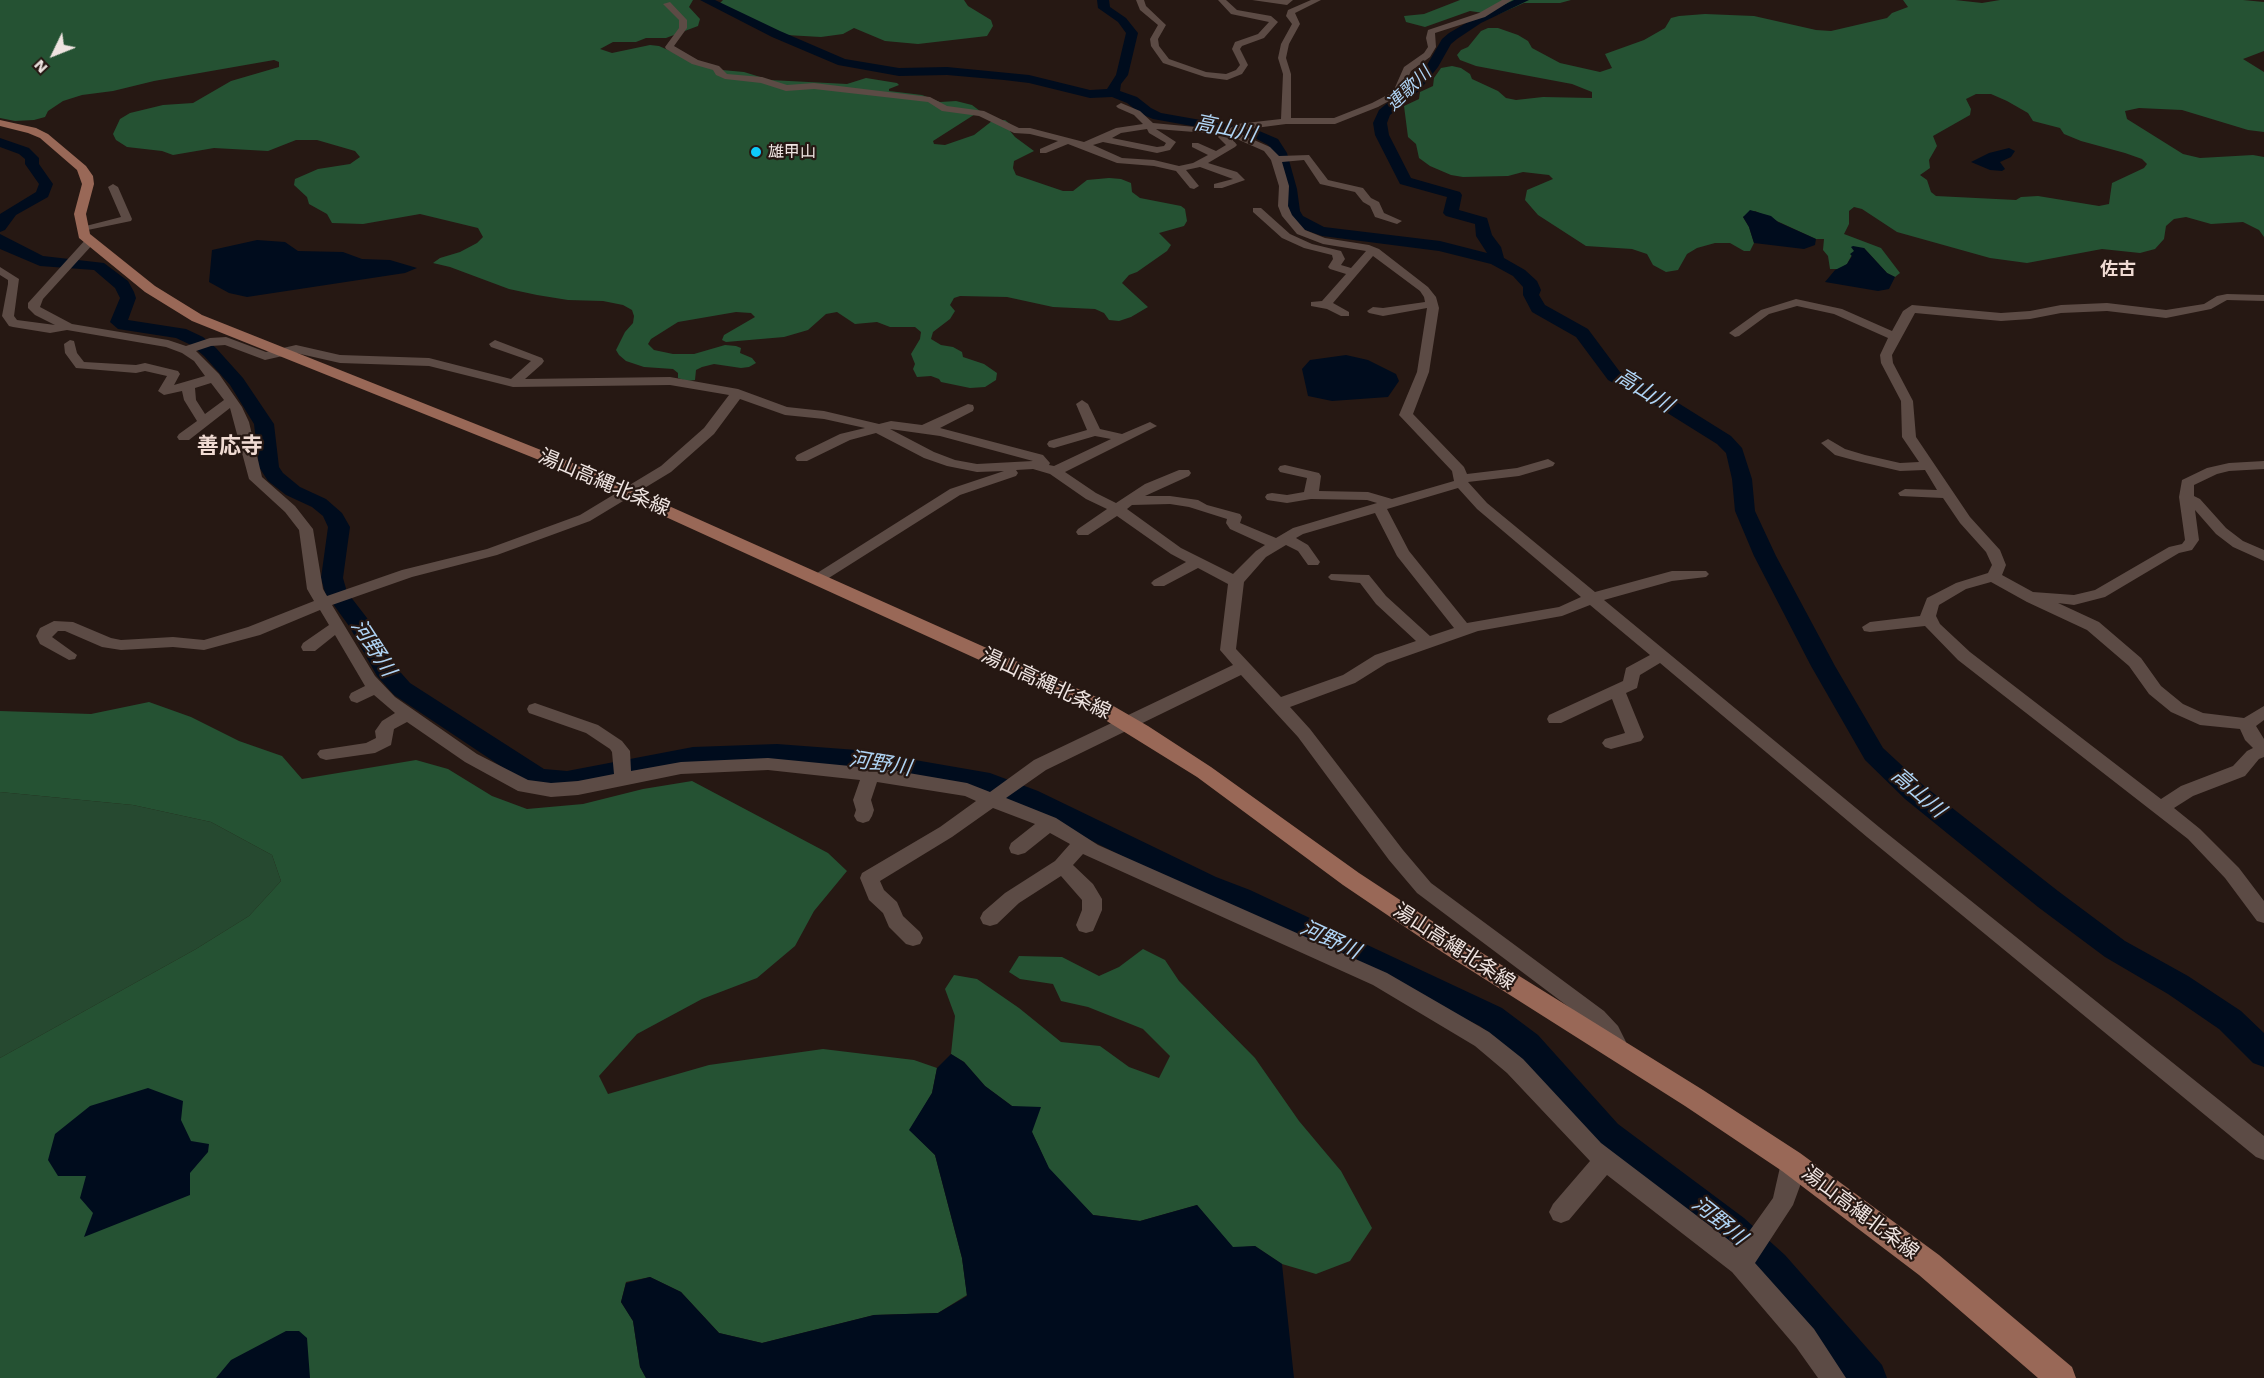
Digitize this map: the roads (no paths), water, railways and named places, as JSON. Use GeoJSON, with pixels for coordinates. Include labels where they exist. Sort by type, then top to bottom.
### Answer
{"type":"FeatureCollection","features":[{"type":"Feature","properties":{"kind":"main road"},"geometry":{"type":"LineString","coordinates":[[0,123],[32,130],[44,136],[82,168],[87,176],[88,184],[80,214],[86,236]]}},
{"type":"Feature","properties":{"kind":"main road","name":"湯山高縄北条線"},"geometry":{"type":"LineString","coordinates":[[86,236],[171,304],[197,318],[560,463],[629,493],[1096,705],[1126,722],[1204,772],[1381,899],[1615,1050],[1704,1104],[1791,1162],[1929,1265],[2061,1378]]}},
{"type":"Feature","properties":{"kind":"street"},"geometry":{"type":"LineString","coordinates":[[1140,0],[1143,8],[1162,25],[1154,39],[1155,46],[1166,61],[1205,74],[1227,77],[1239,72],[1244,65],[1236,49],[1238,44],[1261,36],[1274,22],[1268,18],[1234,12],[1222,0]]}},
{"type":"Feature","properties":{"kind":"street"},"geometry":{"type":"LineString","coordinates":[[1256,0],[1287,3],[1289,0]]}},
{"type":"Feature","properties":{"kind":"street"},"geometry":{"type":"LineString","coordinates":[[1286,121],[1287,74],[1282,58],[1285,44],[1296,24],[1290,16],[1291,12],[1317,0]]}},
{"type":"Feature","properties":{"kind":"street"},"geometry":{"type":"LineString","coordinates":[[667,4],[683,20],[683,28],[669,47],[695,62],[716,68],[724,76],[762,80],[786,88],[814,86],[930,100],[945,109],[981,113],[1017,131],[1030,131],[1084,146],[1128,163],[1154,163],[1179,169],[1199,163],[1230,147],[1232,145],[1223,137],[1238,127],[1286,121],[1335,121],[1397,93],[1407,69],[1431,50],[1431,32],[1482,15],[1508,0]]}},
{"type":"Feature","properties":{"kind":"street"},"geometry":{"type":"LineString","coordinates":[[1103,139],[1157,150],[1170,146],[1171,142],[1152,131],[1137,113],[1121,106]]}},
{"type":"Feature","properties":{"kind":"street"},"geometry":{"type":"LineString","coordinates":[[1084,146],[1119,130],[1150,126],[1194,128],[1230,133],[1267,149],[1280,159],[1308,158],[1324,182],[1359,190],[1367,200],[1375,204],[1379,214],[1397,221]]}},
{"type":"Feature","properties":{"kind":"street"},"geometry":{"type":"LineString","coordinates":[[1043,151],[1066,141]]}},
{"type":"Feature","properties":{"kind":"street"},"geometry":{"type":"LineString","coordinates":[[1196,145],[1217,155]]}},
{"type":"Feature","properties":{"kind":"street"},"geometry":{"type":"LineString","coordinates":[[1280,159],[1284,186],[1283,206],[1287,216],[1301,232],[1323,241],[1358,245],[1375,251],[1424,289],[1432,303],[1423,372],[1406,415],[1459,470],[1461,481],[1482,506],[1661,656],[2264,1150]]}},
{"type":"Feature","properties":{"kind":"street"},"geometry":{"type":"LineString","coordinates":[[1199,163],[1233,174],[1240,180],[1218,186]]}},
{"type":"Feature","properties":{"kind":"street"},"geometry":{"type":"LineString","coordinates":[[1179,169],[1194,186]]}},
{"type":"Feature","properties":{"kind":"street"},"geometry":{"type":"LineString","coordinates":[[69,327],[39,313],[33,306],[75,257],[86,236],[127,219],[113,187]]}},
{"type":"Feature","properties":{"kind":"street"},"geometry":{"type":"LineString","coordinates":[[1257,210],[1286,236],[1308,246],[1337,254],[1339,259],[1334,267],[1353,272]]}},
{"type":"Feature","properties":{"kind":"street"},"geometry":{"type":"LineString","coordinates":[[1345,314],[1330,306],[1319,305],[1370,253],[1375,251]]}},
{"type":"Feature","properties":{"kind":"street"},"geometry":{"type":"LineString","coordinates":[[0,270],[13,279],[8,316],[13,323],[50,328],[69,327],[189,349],[210,342],[226,340],[265,356],[302,350],[340,359],[429,362],[513,383],[670,381],[737,394],[785,411],[846,418],[877,428],[929,455],[952,463],[977,468],[1034,465],[1050,470]]}},
{"type":"Feature","properties":{"kind":"street"},"geometry":{"type":"LineString","coordinates":[[2264,298],[2227,297],[2207,308],[2166,314],[2094,307],[2001,317],[1915,309],[1907,313],[1886,355],[1887,363],[1907,401],[1909,437],[1965,520],[1993,550],[1999,565],[1993,576],[1961,586],[1932,602],[1929,620],[1945,640],[1964,656],[2162,807],[2217,855],[2264,915]]}},
{"type":"Feature","properties":{"kind":"street"},"geometry":{"type":"LineString","coordinates":[[1735,333],[1765,312],[1796,302],[1838,311],[1896,337]]}},
{"type":"Feature","properties":{"kind":"street"},"geometry":{"type":"LineString","coordinates":[[1373,311],[1383,312],[1432,303]]}},
{"type":"Feature","properties":{"kind":"street"},"geometry":{"type":"LineString","coordinates":[[70,344],[71,353],[80,365],[136,369],[145,367],[174,374],[164,391],[214,377]]}},
{"type":"Feature","properties":{"kind":"street"},"geometry":{"type":"LineString","coordinates":[[495,344],[538,361],[513,383]]}},
{"type":"Feature","properties":{"kind":"street"},"geometry":{"type":"LineString","coordinates":[[189,349],[232,400],[242,422],[252,471],[256,479],[290,509],[306,529],[315,590],[326,603],[357,661],[375,688],[407,714],[471,758],[524,786],[551,790],[578,788],[623,772],[768,764],[943,785],[993,799],[1050,824],[1091,850],[1316,948],[1389,984],[1461,1025],[1498,1051],[1574,1133],[1605,1160],[1742,1260],[1833,1378]]}},
{"type":"Feature","properties":{"kind":"street"},"geometry":{"type":"LineString","coordinates":[[188,386],[190,400],[198,414],[206,421]]}},
{"type":"Feature","properties":{"kind":"street"},"geometry":{"type":"LineString","coordinates":[[69,655],[46,640],[46,632],[54,626],[68,626],[108,643],[121,645],[173,642],[204,645],[254,631],[407,573],[492,552],[550,532],[585,518],[666,470],[709,431],[737,394]]}},
{"type":"Feature","properties":{"kind":"street"},"geometry":{"type":"LineString","coordinates":[[184,437],[232,400]]}},
{"type":"Feature","properties":{"kind":"street"},"geometry":{"type":"LineString","coordinates":[[1082,404],[1095,432]]}},
{"type":"Feature","properties":{"kind":"street"},"geometry":{"type":"LineString","coordinates":[[923,429],[939,424],[968,408]]}},
{"type":"Feature","properties":{"kind":"street"},"geometry":{"type":"LineString","coordinates":[[802,458],[845,437],[891,424],[923,429],[1038,458],[1050,470],[1091,496],[1117,509],[1197,563],[1236,582]]}},
{"type":"Feature","properties":{"kind":"street"},"geometry":{"type":"LineString","coordinates":[[819,578],[956,492],[1008,474],[1050,470],[1150,426]]}},
{"type":"Feature","properties":{"kind":"street"},"geometry":{"type":"LineString","coordinates":[[1054,444],[1095,432],[1114,435],[1122,440]]}},
{"type":"Feature","properties":{"kind":"street"},"geometry":{"type":"LineString","coordinates":[[1828,443],[1840,452],[1900,467],[1930,466]]}},
{"type":"Feature","properties":{"kind":"street"},"geometry":{"type":"LineString","coordinates":[[1548,463],[1520,472],[1461,481],[1298,531],[1280,541],[1243,571],[1236,582],[1228,650],[1280,704],[1424,888],[1597,1017],[1611,1032],[1616,1042],[1615,1050]]}},
{"type":"Feature","properties":{"kind":"street"},"geometry":{"type":"LineString","coordinates":[[2032,598],[2043,596],[2074,600],[2100,594],[2165,554],[2187,547],[2192,540],[2186,497],[2187,483],[2212,471],[2229,467],[2264,465]]}},
{"type":"Feature","properties":{"kind":"street"},"geometry":{"type":"LineString","coordinates":[[1285,469],[1298,470],[1314,476],[1311,495]]}},
{"type":"Feature","properties":{"kind":"street"},"geometry":{"type":"LineString","coordinates":[[1083,532],[1150,487],[1184,473]]}},
{"type":"Feature","properties":{"kind":"street"},"geometry":{"type":"LineString","coordinates":[[1905,493],[1948,494]]}},
{"type":"Feature","properties":{"kind":"street"},"geometry":{"type":"LineString","coordinates":[[1272,497],[1287,499],[1311,495],[1368,496],[1385,505],[1402,553],[1464,630]]}},
{"type":"Feature","properties":{"kind":"street"},"geometry":{"type":"LineString","coordinates":[[2186,497],[2195,502],[2221,531],[2238,544],[2264,556]]}},
{"type":"Feature","properties":{"kind":"street"},"geometry":{"type":"LineString","coordinates":[[1131,501],[1170,500],[1193,503],[1202,508],[1235,517],[1233,522],[1235,526],[1303,548],[1313,562]]}},
{"type":"Feature","properties":{"kind":"street"},"geometry":{"type":"LineString","coordinates":[[1159,583],[1197,563]]}},
{"type":"Feature","properties":{"kind":"street"},"geometry":{"type":"LineString","coordinates":[[1280,704],[1348,680],[1381,659],[1464,630],[1562,611],[1592,598],[1672,576],[1701,574]]}},
{"type":"Feature","properties":{"kind":"street"},"geometry":{"type":"LineString","coordinates":[[1993,576],[2006,585],[2093,626],[2135,662],[2155,690],[2177,708],[2200,719],[2247,724],[2264,712]]}},
{"type":"Feature","properties":{"kind":"street"},"geometry":{"type":"LineString","coordinates":[[1336,577],[1364,578],[1381,600],[1427,643]]}},
{"type":"Feature","properties":{"kind":"street"},"geometry":{"type":"LineString","coordinates":[[1870,627],[1929,620]]}},
{"type":"Feature","properties":{"kind":"street"},"geometry":{"type":"LineString","coordinates":[[309,647],[331,630],[339,627]]}},
{"type":"Feature","properties":{"kind":"street"},"geometry":{"type":"LineString","coordinates":[[1555,719],[1631,684],[1632,672],[1661,656]]}},
{"type":"Feature","properties":{"kind":"street"},"geometry":{"type":"LineString","coordinates":[[913,938],[896,921],[890,908],[876,895],[868,878],[946,832],[1040,765],[1243,668]]}},
{"type":"Feature","properties":{"kind":"street"},"geometry":{"type":"LineString","coordinates":[[357,696],[375,688]]}},
{"type":"Feature","properties":{"kind":"street"},"geometry":{"type":"LineString","coordinates":[[1611,743],[1635,736],[1617,690]]}},
{"type":"Feature","properties":{"kind":"street"},"geometry":{"type":"LineString","coordinates":[[535,709],[592,729],[606,737],[621,751],[623,772]]}},
{"type":"Feature","properties":{"kind":"street"},"geometry":{"type":"LineString","coordinates":[[326,754],[369,749],[385,741],[384,731],[388,725],[407,714]]}},
{"type":"Feature","properties":{"kind":"street"},"geometry":{"type":"LineString","coordinates":[[2162,807],[2187,790],[2239,771],[2253,755],[2264,750],[2251,736],[2247,724]]}},
{"type":"Feature","properties":{"kind":"street"},"geometry":{"type":"LineString","coordinates":[[863,816],[865,810],[862,800],[870,776]]}},
{"type":"Feature","properties":{"kind":"street"},"geometry":{"type":"LineString","coordinates":[[1018,848],[1050,824]]}},
{"type":"Feature","properties":{"kind":"street"},"geometry":{"type":"LineString","coordinates":[[990,918],[1012,898],[1062,866],[1081,843]]}},
{"type":"Feature","properties":{"kind":"street"},"geometry":{"type":"LineString","coordinates":[[1062,866],[1086,889],[1092,899],[1092,910],[1086,925]]}},
{"type":"Feature","properties":{"kind":"street"},"geometry":{"type":"LineString","coordinates":[[1561,1212],[1605,1160]]}},
{"type":"Feature","properties":{"kind":"street"},"geometry":{"type":"LineString","coordinates":[[1742,1260],[1782,1205],[1789,1186],[1791,1162]]}},
{"type":"Feature","properties":{"kind":"water"},"geometry":{"type":"Polygon","coordinates":[[[2009,148],[2015,151],[2011,157],[2000,162],[2005,169],[2002,171],[1990,170],[1971,162],[1989,153],[2009,148]]]}},
{"type":"Feature","properties":{"kind":"water"},"geometry":{"type":"Polygon","coordinates":[[[1750,210],[1771,216],[1778,222],[1816,239],[1815,245],[1804,249],[1754,243],[1743,217],[1750,210]]]}},
{"type":"Feature","properties":{"kind":"water"},"geometry":{"type":"Polygon","coordinates":[[[257,240],[285,242],[298,251],[343,252],[362,259],[390,260],[417,268],[405,273],[247,297],[229,293],[209,282],[212,250],[257,240]]]}},
{"type":"Feature","properties":{"kind":"water"},"geometry":{"type":"Polygon","coordinates":[[[1851,247],[1864,248],[1887,273],[1895,277],[1889,289],[1878,291],[1825,282],[1835,270],[1847,264],[1852,256],[1850,254],[1854,251],[1851,247]]]}},
{"type":"Feature","properties":{"kind":"water"},"geometry":{"type":"Polygon","coordinates":[[[1346,355],[1368,360],[1396,374],[1399,381],[1388,397],[1332,401],[1308,396],[1302,369],[1310,360],[1346,355]]]}},
{"type":"Feature","properties":{"kind":"water"},"geometry":{"type":"Polygon","coordinates":[[[951,1054],[964,1062],[985,1086],[1012,1106],[1041,1107],[1032,1132],[1049,1168],[1093,1215],[1140,1221],[1197,1205],[1233,1247],[1255,1246],[1282,1264],[1294,1378],[646,1378],[640,1367],[633,1321],[621,1302],[626,1283],[650,1277],[681,1292],[719,1333],[762,1343],[874,1315],[938,1313],[967,1296],[962,1258],[935,1155],[909,1130],[932,1093],[937,1068],[951,1054]]]}},
{"type":"Feature","properties":{"kind":"water"},"geometry":{"type":"Polygon","coordinates":[[[148,1088],[183,1101],[181,1120],[191,1141],[209,1144],[208,1152],[190,1173],[190,1195],[84,1237],[93,1213],[80,1198],[86,1176],[58,1176],[48,1160],[55,1134],[90,1106],[148,1088]]]}},
{"type":"Feature","properties":{"kind":"water"},"geometry":{"type":"Polygon","coordinates":[[[286,1331],[299,1331],[307,1338],[310,1378],[216,1378],[231,1360],[286,1331]]]}},
{"type":"Feature","properties":{"kind":"waterway","name":"高山川"},"geometry":{"type":"LineString","coordinates":[[706,0],[776,34],[842,62],[899,72],[947,71],[1004,76],[1029,79],[1090,94],[1113,93]]}},
{"type":"Feature","properties":{"kind":"waterway"},"geometry":{"type":"LineString","coordinates":[[1103,0],[1104,8],[1122,20],[1132,33],[1122,75],[1115,84],[1113,93]]}},
{"type":"Feature","properties":{"kind":"waterway","name":"連歌川"},"geometry":{"type":"LineString","coordinates":[[1497,261],[1493,247],[1484,236],[1482,221],[1451,213],[1455,195],[1405,181],[1382,135],[1380,123],[1384,113],[1415,87],[1432,67],[1446,42],[1477,21],[1523,0]]}},
{"type":"Feature","properties":{"kind":"waterway","name":"高山川"},"geometry":{"type":"LineString","coordinates":[[1113,93],[1132,100],[1146,111],[1158,116],[1257,134],[1273,142],[1280,153],[1290,189],[1292,211],[1298,219],[1310,227],[1322,231],[1440,246],[1497,261]]}},
{"type":"Feature","properties":{"kind":"waterway","name":"河野川"},"geometry":{"type":"LineString","coordinates":[[0,142],[24,151],[32,158],[32,164],[46,184],[43,194],[11,212],[1,222],[0,227]]}},
{"type":"Feature","properties":{"kind":"waterway","name":"河野川"},"geometry":{"type":"LineString","coordinates":[[0,239],[3,244],[40,261],[98,266],[122,285],[126,292],[128,298],[119,322],[124,325],[180,333],[197,341],[210,352],[237,382],[264,424],[269,467],[275,477],[293,491],[319,503],[332,513],[339,527],[332,578],[336,593],[359,623],[385,670],[402,689],[535,776],[550,781],[567,781],[693,756],[777,753],[857,759],[990,783],[1029,798],[1206,885],[1240,898],[1491,1017],[1527,1045],[1607,1135],[1732,1230],[1773,1267],[1869,1378]]}},
{"type":"Feature","properties":{"kind":"waterway","name":"高山川"},"geometry":{"type":"LineString","coordinates":[[1497,261],[1519,273],[1531,285],[1533,290],[1531,295],[1538,308],[1582,333],[1614,376],[1660,400],[1724,440],[1735,452],[1742,479],[1745,511],[1765,556],[1823,666],[1874,754],[1914,792],[2048,899],[2115,949],[2178,985],[2230,1020],[2264,1053]]}},
{"type":"Feature","properties":{"kind":"place","name":"雄甲山"},"geometry":{"type":"Point","coordinates":[756,152]}},
{"type":"Feature","properties":{"kind":"district","name":"佐古"},"geometry":{"type":"Point","coordinates":[2118,270]}},
{"type":"Feature","properties":{"kind":"district","name":"善応寺"},"geometry":{"type":"Point","coordinates":[230,447]}}]}
